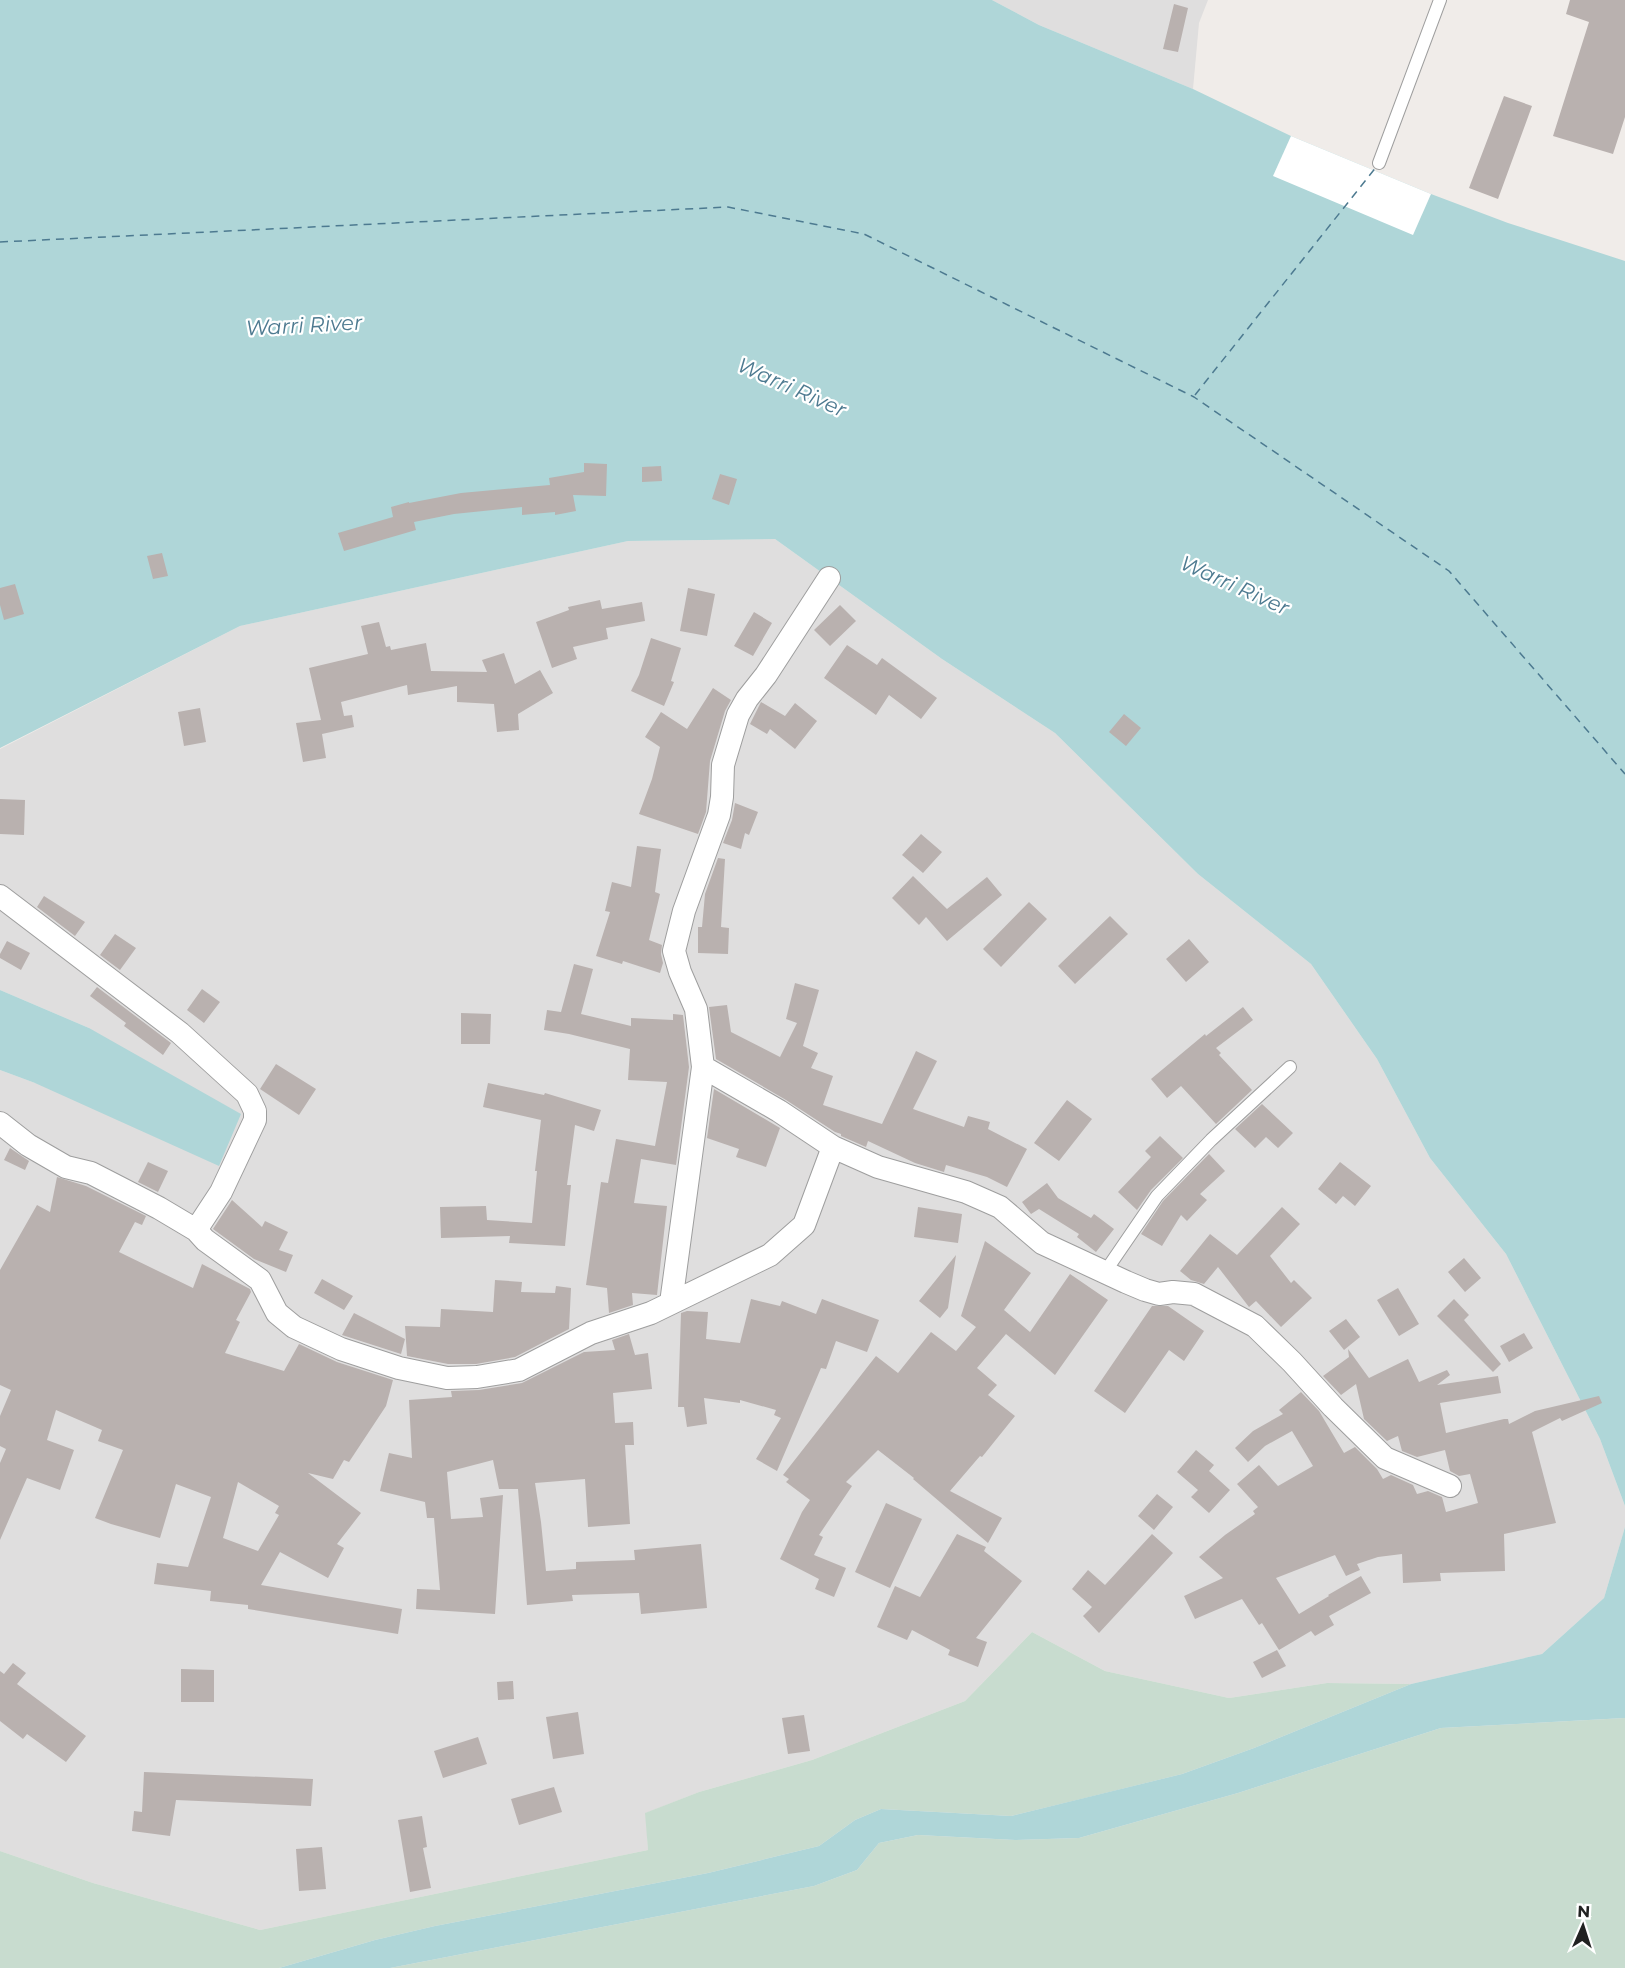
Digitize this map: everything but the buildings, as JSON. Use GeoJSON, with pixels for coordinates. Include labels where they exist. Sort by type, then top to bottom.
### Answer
{"type":"FeatureCollection","features":[{"type":"Feature","properties":{"kind":"street"},"geometry":{"type":"LineString","coordinates":[[671,1303],[703,1067],[696,1009],[680,972],[674,951],[684,911],[719,815],[723,765],[738,715],[830,578]]}},
{"type":"Feature","properties":{"kind":"street"},"geometry":{"type":"LineString","coordinates":[[0,896],[180,1034],[247,1095],[255,1111],[255,1120],[221,1192],[196,1230]]}},
{"type":"Feature","properties":{"kind":"street"},"geometry":{"type":"LineString","coordinates":[[703,1067],[779,1111],[833,1147],[878,1167],[966,1192],[1000,1207],[1042,1243],[1145,1290],[1159,1294],[1173,1292],[1194,1294],[1255,1326],[1384,1458],[1450,1486]]}},
{"type":"Feature","properties":{"kind":"street"},"geometry":{"type":"LineString","coordinates":[[0,1123],[28,1145],[66,1167],[91,1173],[196,1230],[260,1280],[277,1313],[294,1327],[341,1349],[399,1368],[447,1378],[477,1377],[519,1370],[591,1333],[651,1313],[770,1255],[804,1225],[833,1147]]}},
{"type":"Feature","properties":{"kind":"lane"},"geometry":{"type":"LineString","coordinates":[[1379,163],[1440,0]]}},
{"type":"Feature","properties":{"kind":"lane"},"geometry":{"type":"LineString","coordinates":[[1105,1272],[1157,1196],[1211,1140],[1290,1067]]}},
{"type":"Feature","properties":{"kind":"shaded area"},"geometry":{"type":"Polygon","coordinates":[[[992,0],[1208,0],[1199,23],[1193,89],[1039,25],[992,0]]]}},
{"type":"Feature","properties":{"kind":"shaded area"},"geometry":{"type":"Polygon","coordinates":[[[775,539],[942,659],[1055,733],[1198,874],[1311,964],[1377,1059],[1430,1158],[1506,1254],[1600,1439],[1625,1506],[1625,1527],[1604,1598],[1542,1654],[1411,1684],[1327,1683],[1229,1698],[1105,1671],[1032,1632],[965,1701],[812,1760],[699,1792],[646,1813],[648,1850],[260,1930],[93,1883],[0,1851],[0,1070],[35,1083],[89,1028],[0,990],[0,749],[240,626],[628,541],[775,539]]]}},
{"type":"Feature","properties":{"kind":"green space"},"geometry":{"type":"Polygon","coordinates":[[[1032,1632],[1105,1671],[1229,1698],[1327,1683],[1411,1684],[1254,1748],[1182,1774],[1011,1816],[881,1809],[855,1820],[819,1846],[708,1873],[435,1926],[375,1940],[279,1968],[0,1968],[0,1851],[93,1883],[260,1930],[648,1850],[645,1813],[699,1792],[812,1760],[965,1701],[1032,1632]]]}},
{"type":"Feature","properties":{"kind":"green space"},"geometry":{"type":"Polygon","coordinates":[[[1625,1718],[1625,1968],[390,1968],[814,1886],[857,1870],[879,1843],[918,1835],[1015,1840],[1079,1838],[1238,1793],[1441,1728],[1625,1718]]]}},
{"type":"Feature","properties":{"kind":"water","name":"Warri River"},"geometry":{"type":"Polygon","coordinates":[[[0,0],[992,0],[1039,25],[1193,89],[1291,136],[1431,194],[1508,223],[1625,261],[1625,1506],[1600,1439],[1506,1254],[1430,1158],[1377,1059],[1311,964],[1198,874],[1055,733],[942,659],[775,539],[628,541],[240,626],[0,748],[0,0]]]}},
{"type":"Feature","properties":{"kind":"water"},"geometry":{"type":"Polygon","coordinates":[[[0,990],[89,1028],[241,1114],[219,1166],[35,1083],[0,1070],[0,990]]]}},
{"type":"Feature","properties":{"kind":"water"},"geometry":{"type":"Polygon","coordinates":[[[1625,1527],[1625,1718],[1441,1728],[1238,1793],[1079,1838],[1015,1840],[918,1835],[879,1843],[857,1870],[814,1886],[390,1968],[279,1968],[375,1940],[435,1926],[708,1873],[819,1846],[855,1820],[881,1809],[1011,1816],[1182,1774],[1254,1748],[1411,1684],[1542,1654],[1604,1598],[1625,1527]]]}},
{"type":"Feature","properties":{"kind":"pier"},"geometry":{"type":"Polygon","coordinates":[[[1291,136],[1431,194],[1413,235],[1273,176],[1291,136]]]}},
{"type":"Feature","properties":{"kind":"ferry route"},"geometry":{"type":"LineString","coordinates":[[1195,395],[1377,166]]}},
{"type":"Feature","properties":{"kind":"ferry route"},"geometry":{"type":"LineString","coordinates":[[0,242],[728,207],[864,234],[1194,397],[1449,571],[1625,774]]}}]}
